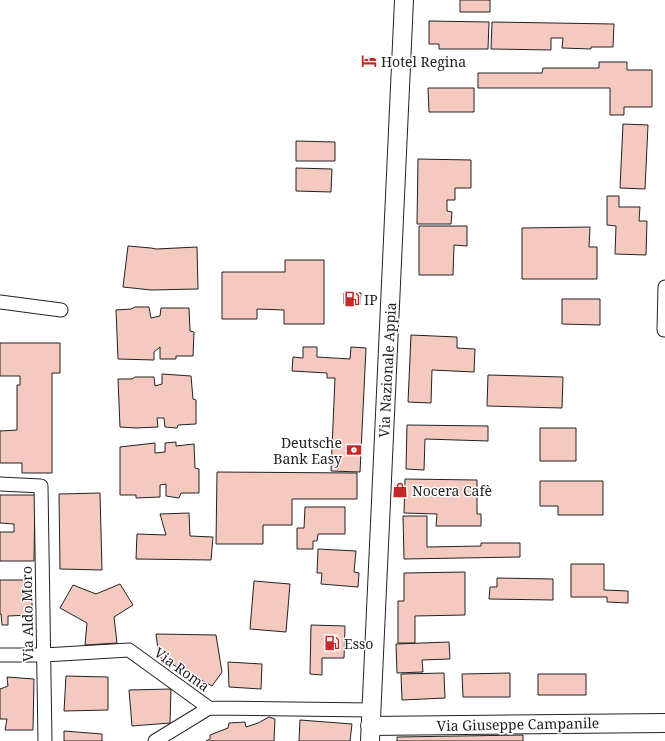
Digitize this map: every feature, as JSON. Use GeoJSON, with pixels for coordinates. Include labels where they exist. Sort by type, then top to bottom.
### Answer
{"type":"FeatureCollection","features":[{"type":"Feature","properties":{"kind":"main road","name":"Via Nazionale Appia"},"geometry":{"type":"LineString","coordinates":[[371,726],[404,0]]}},
{"type":"Feature","properties":{"kind":"main road","name":"Via Giuseppe Campanile"},"geometry":{"type":"LineString","coordinates":[[371,726],[665,723]]}},
{"type":"Feature","properties":{"kind":"street"},"geometry":{"type":"LineString","coordinates":[[664,330],[665,288]]}},
{"type":"Feature","properties":{"kind":"street"},"geometry":{"type":"LineString","coordinates":[[0,302],[61,310]]}},
{"type":"Feature","properties":{"kind":"street","name":"Via Aldo Moro"},"geometry":{"type":"LineString","coordinates":[[0,484],[41,486],[45,741]]}},
{"type":"Feature","properties":{"kind":"street","name":"Via Roma"},"geometry":{"type":"LineString","coordinates":[[0,656],[129,650],[209,708],[371,726]]}},
{"type":"Feature","properties":{"kind":"street"},"geometry":{"type":"LineString","coordinates":[[154,741],[209,708]]}},
{"type":"Feature","properties":{"kind":"building"},"geometry":{"type":"Polygon","coordinates":[[[460,0],[490,0],[490,12],[460,12],[460,0]]]}},
{"type":"Feature","properties":{"kind":"building"},"geometry":{"type":"Polygon","coordinates":[[[429,21],[489,22],[488,49],[439,49],[439,44],[429,44],[429,21]]]}},
{"type":"Feature","properties":{"kind":"building"},"geometry":{"type":"Polygon","coordinates":[[[492,22],[614,24],[613,47],[591,47],[591,49],[562,48],[563,38],[551,38],[551,50],[491,49],[492,22]]]}},
{"type":"Feature","properties":{"kind":"building"},"geometry":{"type":"Polygon","coordinates":[[[599,62],[627,62],[627,70],[652,70],[652,107],[624,107],[624,115],[610,115],[610,88],[478,88],[478,73],[542,73],[543,68],[599,68],[599,62]]]}},
{"type":"Feature","properties":{"kind":"building"},"geometry":{"type":"Polygon","coordinates":[[[428,88],[474,88],[474,112],[429,112],[428,88]]]}},
{"type":"Feature","properties":{"kind":"building"},"geometry":{"type":"Polygon","coordinates":[[[623,124],[648,125],[645,189],[620,188],[623,124]]]}},
{"type":"Feature","properties":{"kind":"building"},"geometry":{"type":"Polygon","coordinates":[[[296,141],[335,142],[335,161],[296,161],[296,141]]]}},
{"type":"Feature","properties":{"kind":"building"},"geometry":{"type":"Polygon","coordinates":[[[418,159],[471,160],[471,188],[455,188],[455,200],[447,200],[447,211],[452,212],[451,224],[417,224],[418,159]]]}},
{"type":"Feature","properties":{"kind":"building"},"geometry":{"type":"Polygon","coordinates":[[[296,168],[332,169],[331,192],[296,191],[296,168]]]}},
{"type":"Feature","properties":{"kind":"building"},"geometry":{"type":"Polygon","coordinates":[[[607,196],[619,196],[619,207],[640,207],[639,221],[647,221],[646,255],[615,254],[616,226],[607,225],[607,196]]]}},
{"type":"Feature","properties":{"kind":"building"},"geometry":{"type":"Polygon","coordinates":[[[419,226],[467,226],[467,246],[454,245],[453,275],[419,275],[419,226]]]}},
{"type":"Feature","properties":{"kind":"building"},"geometry":{"type":"Polygon","coordinates":[[[590,227],[589,247],[597,247],[597,279],[522,279],[522,228],[590,227]]]}},
{"type":"Feature","properties":{"kind":"building"},"geometry":{"type":"Polygon","coordinates":[[[128,246],[156,249],[197,247],[198,289],[151,290],[123,287],[128,246]]]}},
{"type":"Feature","properties":{"kind":"building"},"geometry":{"type":"Polygon","coordinates":[[[285,260],[324,260],[324,324],[284,324],[284,310],[257,309],[257,319],[222,319],[222,272],[285,272],[285,260]]]}},
{"type":"Feature","properties":{"kind":"building"},"geometry":{"type":"Polygon","coordinates":[[[344,293],[361,293],[360,305],[344,304],[344,293]]]}},
{"type":"Feature","properties":{"kind":"building"},"geometry":{"type":"Polygon","coordinates":[[[562,299],[600,299],[600,325],[562,324],[562,299]]]}},
{"type":"Feature","properties":{"kind":"building"},"geometry":{"type":"Polygon","coordinates":[[[135,307],[149,307],[151,318],[160,316],[161,308],[189,308],[190,331],[194,332],[193,356],[176,356],[176,359],[160,359],[160,347],[154,352],[154,360],[118,359],[116,310],[131,309],[135,307]]]}},
{"type":"Feature","properties":{"kind":"building"},"geometry":{"type":"Polygon","coordinates":[[[411,335],[457,337],[457,348],[475,349],[474,372],[432,370],[431,403],[408,402],[411,335]]]}},
{"type":"Feature","properties":{"kind":"building"},"geometry":{"type":"Polygon","coordinates":[[[0,343],[60,343],[60,373],[52,373],[52,473],[22,473],[22,463],[0,463],[0,431],[17,430],[17,385],[20,385],[20,376],[0,376],[0,343]]]}},
{"type":"Feature","properties":{"kind":"building"},"geometry":{"type":"Polygon","coordinates":[[[303,347],[317,347],[317,357],[350,359],[351,347],[366,348],[360,472],[331,471],[335,378],[327,378],[327,373],[292,371],[293,357],[303,358],[303,347]]]}},
{"type":"Feature","properties":{"kind":"building"},"geometry":{"type":"Polygon","coordinates":[[[162,374],[191,376],[193,399],[196,400],[196,424],[178,425],[177,428],[165,427],[164,418],[157,418],[158,427],[120,427],[118,379],[154,377],[155,386],[162,384],[162,374]]]}},
{"type":"Feature","properties":{"kind":"building"},"geometry":{"type":"Polygon","coordinates":[[[488,375],[563,377],[562,408],[487,406],[488,375]]]}},
{"type":"Feature","properties":{"kind":"building"},"geometry":{"type":"Polygon","coordinates":[[[407,425],[488,426],[488,441],[425,439],[424,470],[406,469],[407,425]]]}},
{"type":"Feature","properties":{"kind":"building"},"geometry":{"type":"Polygon","coordinates":[[[540,428],[576,428],[576,461],[540,461],[540,428]]]}},
{"type":"Feature","properties":{"kind":"building"},"geometry":{"type":"Polygon","coordinates":[[[176,442],[176,446],[194,444],[195,468],[199,469],[199,493],[181,493],[179,498],[166,496],[166,484],[160,485],[160,497],[136,498],[136,495],[120,495],[120,447],[155,443],[155,453],[165,452],[165,443],[176,442]]]}},
{"type":"Feature","properties":{"kind":"building"},"geometry":{"type":"Polygon","coordinates":[[[217,472],[357,473],[357,499],[292,499],[292,525],[263,525],[263,544],[216,544],[217,472]]]}},
{"type":"Feature","properties":{"kind":"building"},"geometry":{"type":"Polygon","coordinates":[[[405,479],[477,480],[477,514],[481,514],[481,526],[436,526],[437,514],[404,513],[405,479]]]}},
{"type":"Feature","properties":{"kind":"building"},"geometry":{"type":"Polygon","coordinates":[[[540,481],[603,481],[603,515],[558,515],[558,506],[540,506],[540,481]]]}},
{"type":"Feature","properties":{"kind":"building"},"geometry":{"type":"Polygon","coordinates":[[[100,493],[102,570],[60,569],[59,494],[100,493]]]}},
{"type":"Feature","properties":{"kind":"building"},"geometry":{"type":"Polygon","coordinates":[[[0,495],[35,495],[34,561],[0,561],[0,532],[14,532],[14,524],[0,523],[0,495]]]}},
{"type":"Feature","properties":{"kind":"building"},"geometry":{"type":"Polygon","coordinates":[[[305,507],[345,507],[345,534],[318,534],[317,541],[313,541],[313,549],[297,549],[297,528],[304,528],[305,507]]]}},
{"type":"Feature","properties":{"kind":"building"},"geometry":{"type":"Polygon","coordinates":[[[189,513],[190,536],[213,537],[211,560],[136,559],[137,534],[166,535],[160,514],[189,513]]]}},
{"type":"Feature","properties":{"kind":"building"},"geometry":{"type":"Polygon","coordinates":[[[403,516],[427,516],[427,547],[481,546],[481,543],[520,543],[520,557],[404,559],[403,516]]]}},
{"type":"Feature","properties":{"kind":"building"},"geometry":{"type":"Polygon","coordinates":[[[318,549],[356,551],[354,572],[359,573],[358,587],[321,584],[322,573],[317,573],[318,549]]]}},
{"type":"Feature","properties":{"kind":"building"},"geometry":{"type":"Polygon","coordinates":[[[571,564],[604,564],[604,590],[628,591],[628,603],[607,602],[607,597],[571,597],[571,564]]]}},
{"type":"Feature","properties":{"kind":"building"},"geometry":{"type":"Polygon","coordinates":[[[465,572],[465,615],[415,616],[415,643],[398,643],[398,601],[404,601],[404,573],[465,572]]]}},
{"type":"Feature","properties":{"kind":"building"},"geometry":{"type":"Polygon","coordinates":[[[497,578],[553,579],[553,600],[489,599],[490,587],[497,587],[497,578]]]}},
{"type":"Feature","properties":{"kind":"building"},"geometry":{"type":"Polygon","coordinates":[[[0,580],[32,580],[32,615],[8,616],[8,625],[2,625],[0,614],[0,580]]]}},
{"type":"Feature","properties":{"kind":"building"},"geometry":{"type":"Polygon","coordinates":[[[254,581],[290,584],[286,632],[250,629],[254,581]]]}},
{"type":"Feature","properties":{"kind":"building"},"geometry":{"type":"Polygon","coordinates":[[[120,584],[133,605],[114,617],[117,643],[85,645],[87,623],[60,608],[73,585],[96,594],[120,584]]]}},
{"type":"Feature","properties":{"kind":"building"},"geometry":{"type":"Polygon","coordinates":[[[311,625],[345,626],[344,658],[322,658],[322,675],[310,674],[311,625]]]}},
{"type":"Feature","properties":{"kind":"building"},"geometry":{"type":"Polygon","coordinates":[[[156,634],[216,635],[222,672],[212,686],[159,657],[156,634]]]}},
{"type":"Feature","properties":{"kind":"building"},"geometry":{"type":"Polygon","coordinates":[[[449,642],[450,659],[422,660],[423,672],[397,673],[396,644],[449,642]]]}},
{"type":"Feature","properties":{"kind":"building"},"geometry":{"type":"Polygon","coordinates":[[[228,662],[262,664],[261,689],[229,687],[228,662]]]}},
{"type":"Feature","properties":{"kind":"building"},"geometry":{"type":"Polygon","coordinates":[[[444,673],[445,698],[402,700],[401,674],[444,673]]]}},
{"type":"Feature","properties":{"kind":"building"},"geometry":{"type":"Polygon","coordinates":[[[510,673],[510,697],[463,697],[462,674],[510,673]]]}},
{"type":"Feature","properties":{"kind":"building"},"geometry":{"type":"Polygon","coordinates":[[[538,674],[586,674],[586,695],[538,695],[538,674]]]}},
{"type":"Feature","properties":{"kind":"building"},"geometry":{"type":"Polygon","coordinates":[[[66,676],[108,677],[108,710],[64,711],[66,676]]]}},
{"type":"Feature","properties":{"kind":"building"},"geometry":{"type":"Polygon","coordinates":[[[7,677],[34,679],[33,730],[5,730],[7,719],[0,719],[0,689],[8,686],[7,677]]]}},
{"type":"Feature","properties":{"kind":"building"},"geometry":{"type":"Polygon","coordinates":[[[171,689],[170,723],[132,726],[129,690],[171,689]]]}},
{"type":"Feature","properties":{"kind":"building"},"geometry":{"type":"Polygon","coordinates":[[[269,717],[275,719],[274,741],[206,741],[210,739],[210,735],[228,728],[229,723],[245,722],[246,727],[269,717]]]}},
{"type":"Feature","properties":{"kind":"building"},"geometry":{"type":"Polygon","coordinates":[[[300,720],[352,724],[350,741],[299,741],[300,720]]]}},
{"type":"Feature","properties":{"kind":"building"},"geometry":{"type":"Polygon","coordinates":[[[64,731],[102,734],[102,741],[64,741],[64,731]]]}},
{"type":"Feature","properties":{"kind":"building"},"geometry":{"type":"Polygon","coordinates":[[[523,735],[523,741],[397,741],[397,737],[523,735]]]}},
{"type":"Feature","properties":{"kind":"place","name":"Hotel Regina"},"geometry":{"type":"Point","coordinates":[369,61]}},
{"type":"Feature","properties":{"kind":"place","name":"IP"},"geometry":{"type":"Point","coordinates":[352,299]}},
{"type":"Feature","properties":{"kind":"place","name":"Deutsche Bank Easy"},"geometry":{"type":"Point","coordinates":[354,450]}},
{"type":"Feature","properties":{"kind":"place","name":"Nocera Cafè"},"geometry":{"type":"Point","coordinates":[400,490]}},
{"type":"Feature","properties":{"kind":"place","name":"Esso"},"geometry":{"type":"Point","coordinates":[332,643]}}]}
